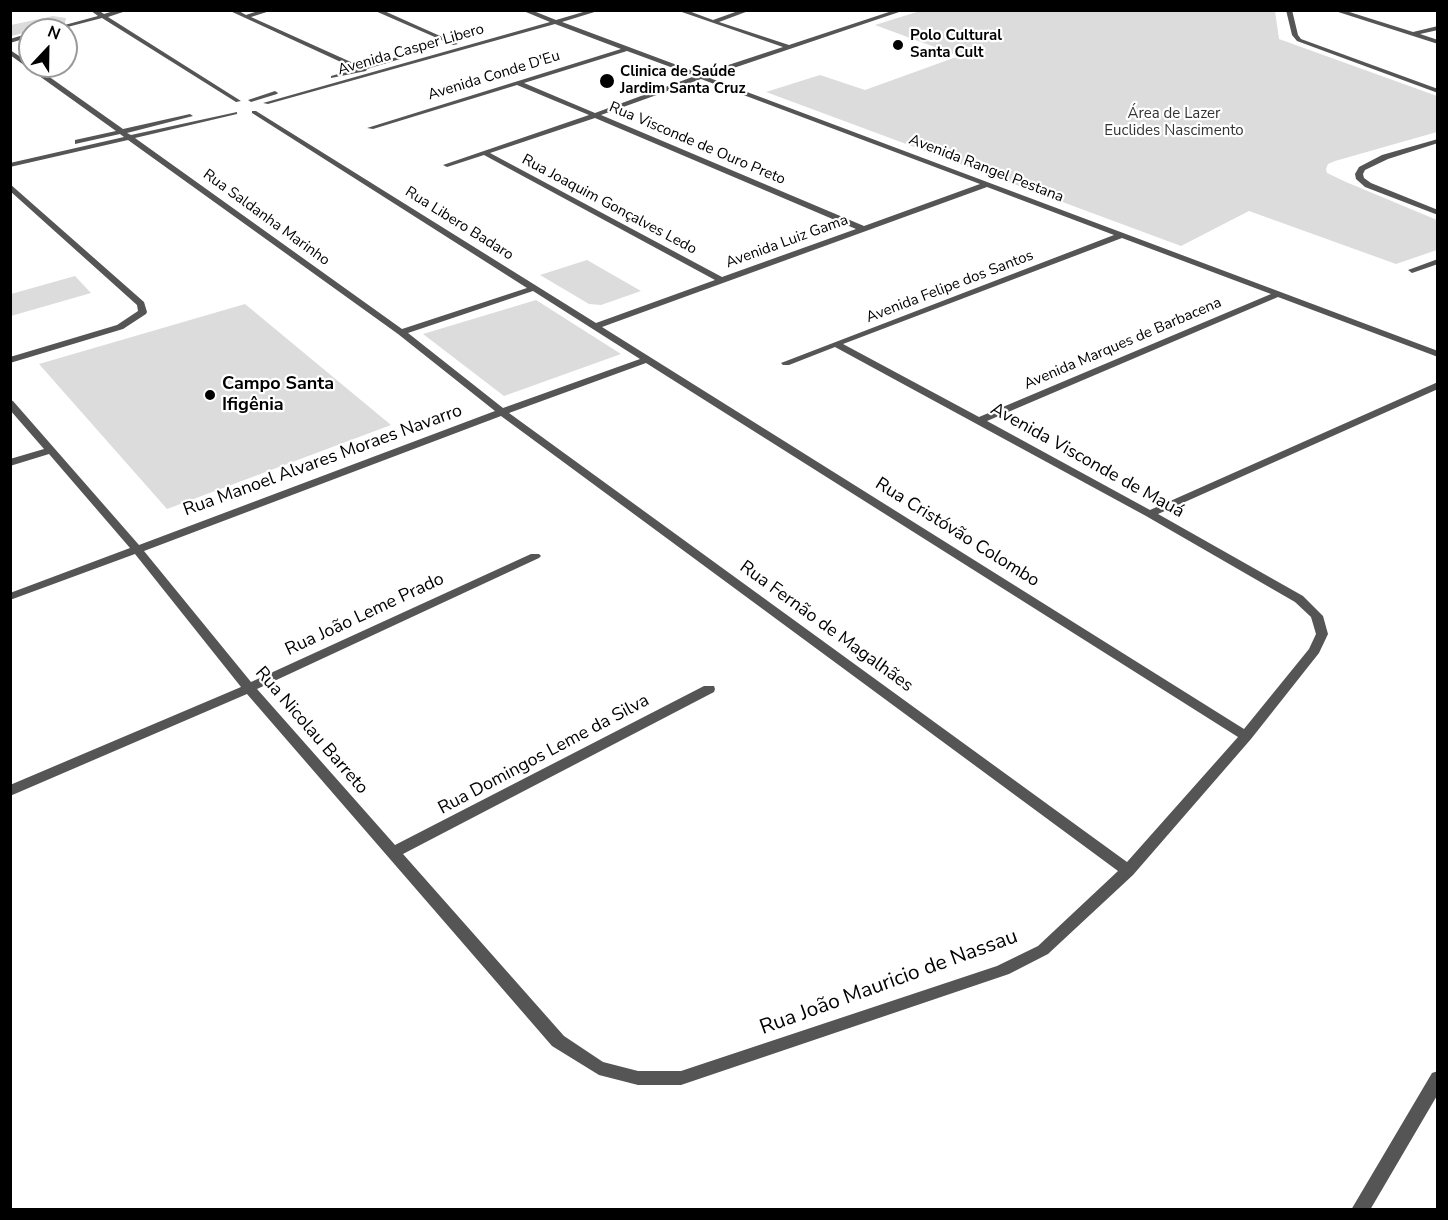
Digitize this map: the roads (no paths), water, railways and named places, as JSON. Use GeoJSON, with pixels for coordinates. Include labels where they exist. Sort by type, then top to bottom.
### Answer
{"type":"FeatureCollection","features":[{"type":"Feature","properties":{"kind":"street"},"geometry":{"type":"LineString","coordinates":[[93,10],[238,101]]}},
{"type":"Feature","properties":{"kind":"street"},"geometry":{"type":"LineString","coordinates":[[78,22],[126,10]]}},
{"type":"Feature","properties":{"kind":"street"},"geometry":{"type":"LineString","coordinates":[[231,10],[374,74]]}},
{"type":"Feature","properties":{"kind":"street"},"geometry":{"type":"LineString","coordinates":[[244,17],[270,10]]}},
{"type":"Feature","properties":{"kind":"street"},"geometry":{"type":"LineString","coordinates":[[376,10],[455,44]]}},
{"type":"Feature","properties":{"kind":"street","name":"Avenida Rangel Pestana"},"geometry":{"type":"LineString","coordinates":[[525,10],[1437,354]]}},
{"type":"Feature","properties":{"kind":"street","name":"Avenida Casper Libero"},"geometry":{"type":"LineString","coordinates":[[251,100],[574,10]]}},
{"type":"Feature","properties":{"kind":"street","name":"Avenida Casper Libero"},"geometry":{"type":"LineString","coordinates":[[266,104],[598,10]]}},
{"type":"Feature","properties":{"kind":"street"},"geometry":{"type":"LineString","coordinates":[[679,10],[789,47]]}},
{"type":"Feature","properties":{"kind":"street"},"geometry":{"type":"LineString","coordinates":[[712,22],[748,10]]}},
{"type":"Feature","properties":{"kind":"street"},"geometry":{"type":"LineString","coordinates":[[447,165],[596,116],[699,77],[902,10]]}},
{"type":"Feature","properties":{"kind":"street"},"geometry":{"type":"LineString","coordinates":[[1289,10],[1294,35],[1299,40],[1437,91]]}},
{"type":"Feature","properties":{"kind":"street"},"geometry":{"type":"LineString","coordinates":[[1335,10],[1437,42]]}},
{"type":"Feature","properties":{"kind":"street"},"geometry":{"type":"LineString","coordinates":[[1413,34],[1437,28]]}},
{"type":"Feature","properties":{"kind":"street","name":"Avenida Conde D'Eu"},"geometry":{"type":"LineString","coordinates":[[370,128],[626,50]]}},
{"type":"Feature","properties":{"kind":"street","name":"Rua Saldanha Marinho"},"geometry":{"type":"LineString","coordinates":[[10,52],[401,332],[502,412]]}},
{"type":"Feature","properties":{"kind":"street","name":"Rua Visconde de Ouro Preto"},"geometry":{"type":"LineString","coordinates":[[519,83],[864,229]]}},
{"type":"Feature","properties":{"kind":"street"},"geometry":{"type":"LineString","coordinates":[[10,158],[226,107],[238,101],[251,100],[266,104],[264,108],[245,113],[10,165]]}},
{"type":"Feature","properties":{"kind":"street","name":"Rua Libero Badaro"},"geometry":{"type":"LineString","coordinates":[[226,107],[226,110],[245,113],[649,359]]}},
{"type":"Feature","properties":{"kind":"street"},"geometry":{"type":"LineString","coordinates":[[1437,141],[1385,157],[1362,169],[1359,174],[1360,179],[1368,185],[1437,213]]}},
{"type":"Feature","properties":{"kind":"street"},"geometry":{"type":"LineString","coordinates":[[1428,144],[1437,148]]}},
{"type":"Feature","properties":{"kind":"street","name":"Rua Joaquim Gonçalves Ledo"},"geometry":{"type":"LineString","coordinates":[[485,153],[721,280]]}},
{"type":"Feature","properties":{"kind":"street","name":"Avenida Luiz Gama"},"geometry":{"type":"LineString","coordinates":[[596,326],[987,184]]}},
{"type":"Feature","properties":{"kind":"street"},"geometry":{"type":"LineString","coordinates":[[10,186],[141,304],[143,312],[120,327],[10,360]]}},
{"type":"Feature","properties":{"kind":"street","name":"Avenida Felipe dos Santos"},"geometry":{"type":"LineString","coordinates":[[786,363],[1122,235]]}},
{"type":"Feature","properties":{"kind":"street"},"geometry":{"type":"LineString","coordinates":[[1412,270],[1437,261]]}},
{"type":"Feature","properties":{"kind":"street"},"geometry":{"type":"LineString","coordinates":[[401,332],[535,288]]}},
{"type":"Feature","properties":{"kind":"street","name":"Avenida Marques de Barbacena"},"geometry":{"type":"LineString","coordinates":[[979,421],[1278,294]]}},
{"type":"Feature","properties":{"kind":"street","name":"Avenida Visconde de Mauá"},"geometry":{"type":"LineString","coordinates":[[836,344],[1150,514],[1299,599],[1317,616]]}},
{"type":"Feature","properties":{"kind":"street","name":"Rua Manoel Alvares Moraes Navarro"},"geometry":{"type":"LineString","coordinates":[[10,597],[136,548],[649,359]]}},
{"type":"Feature","properties":{"kind":"street","name":"Rua Cristóvão Colombo"},"geometry":{"type":"LineString","coordinates":[[649,359],[1246,736]]}},
{"type":"Feature","properties":{"kind":"street"},"geometry":{"type":"LineString","coordinates":[[1150,514],[1437,385]]}},
{"type":"Feature","properties":{"kind":"street","name":"Rua Nicolau Barreto"},"geometry":{"type":"LineString","coordinates":[[10,403],[136,548],[249,688],[395,852],[558,1041],[599,1068]]}},
{"type":"Feature","properties":{"kind":"street","name":"Rua Fernão de Magalhães"},"geometry":{"type":"LineString","coordinates":[[502,412],[1128,871]]}},
{"type":"Feature","properties":{"kind":"street"},"geometry":{"type":"LineString","coordinates":[[10,463],[50,450]]}},
{"type":"Feature","properties":{"kind":"street","name":"Rua João Leme Prado"},"geometry":{"type":"LineString","coordinates":[[10,790],[249,688],[535,556]]}},
{"type":"Feature","properties":{"kind":"street","name":"Rua João Mauricio de Nassau"},"geometry":{"type":"LineString","coordinates":[[599,1068],[638,1078],[681,1078],[1003,970],[1043,950],[1128,871],[1246,736],[1315,650],[1322,634],[1317,616]]}},
{"type":"Feature","properties":{"kind":"street","name":"Rua Domingos Leme da Silva"},"geometry":{"type":"LineString","coordinates":[[395,852],[709,689]]}},
{"type":"Feature","properties":{"kind":"street"},"geometry":{"type":"LineString","coordinates":[[1360,1209],[1437,1078]]}},
{"type":"Feature","properties":{"kind":"place","name":"Polo Cultural Santa Cult"},"geometry":{"type":"Point","coordinates":[898,45]}},
{"type":"Feature","properties":{"kind":"place","name":"Clinica de Saúde Jardim Santa Cruz"},"geometry":{"type":"Point","coordinates":[607,81]}},
{"type":"Feature","properties":{"kind":"place","name":"Campo Santa Ifigênia"},"geometry":{"type":"Point","coordinates":[210,395]}},
{"type":"Feature","properties":{"kind":"park label","name":"Área de Lazer Euclides Nascimento"},"geometry":{"type":"Point","coordinates":[1174,122]}}]}
